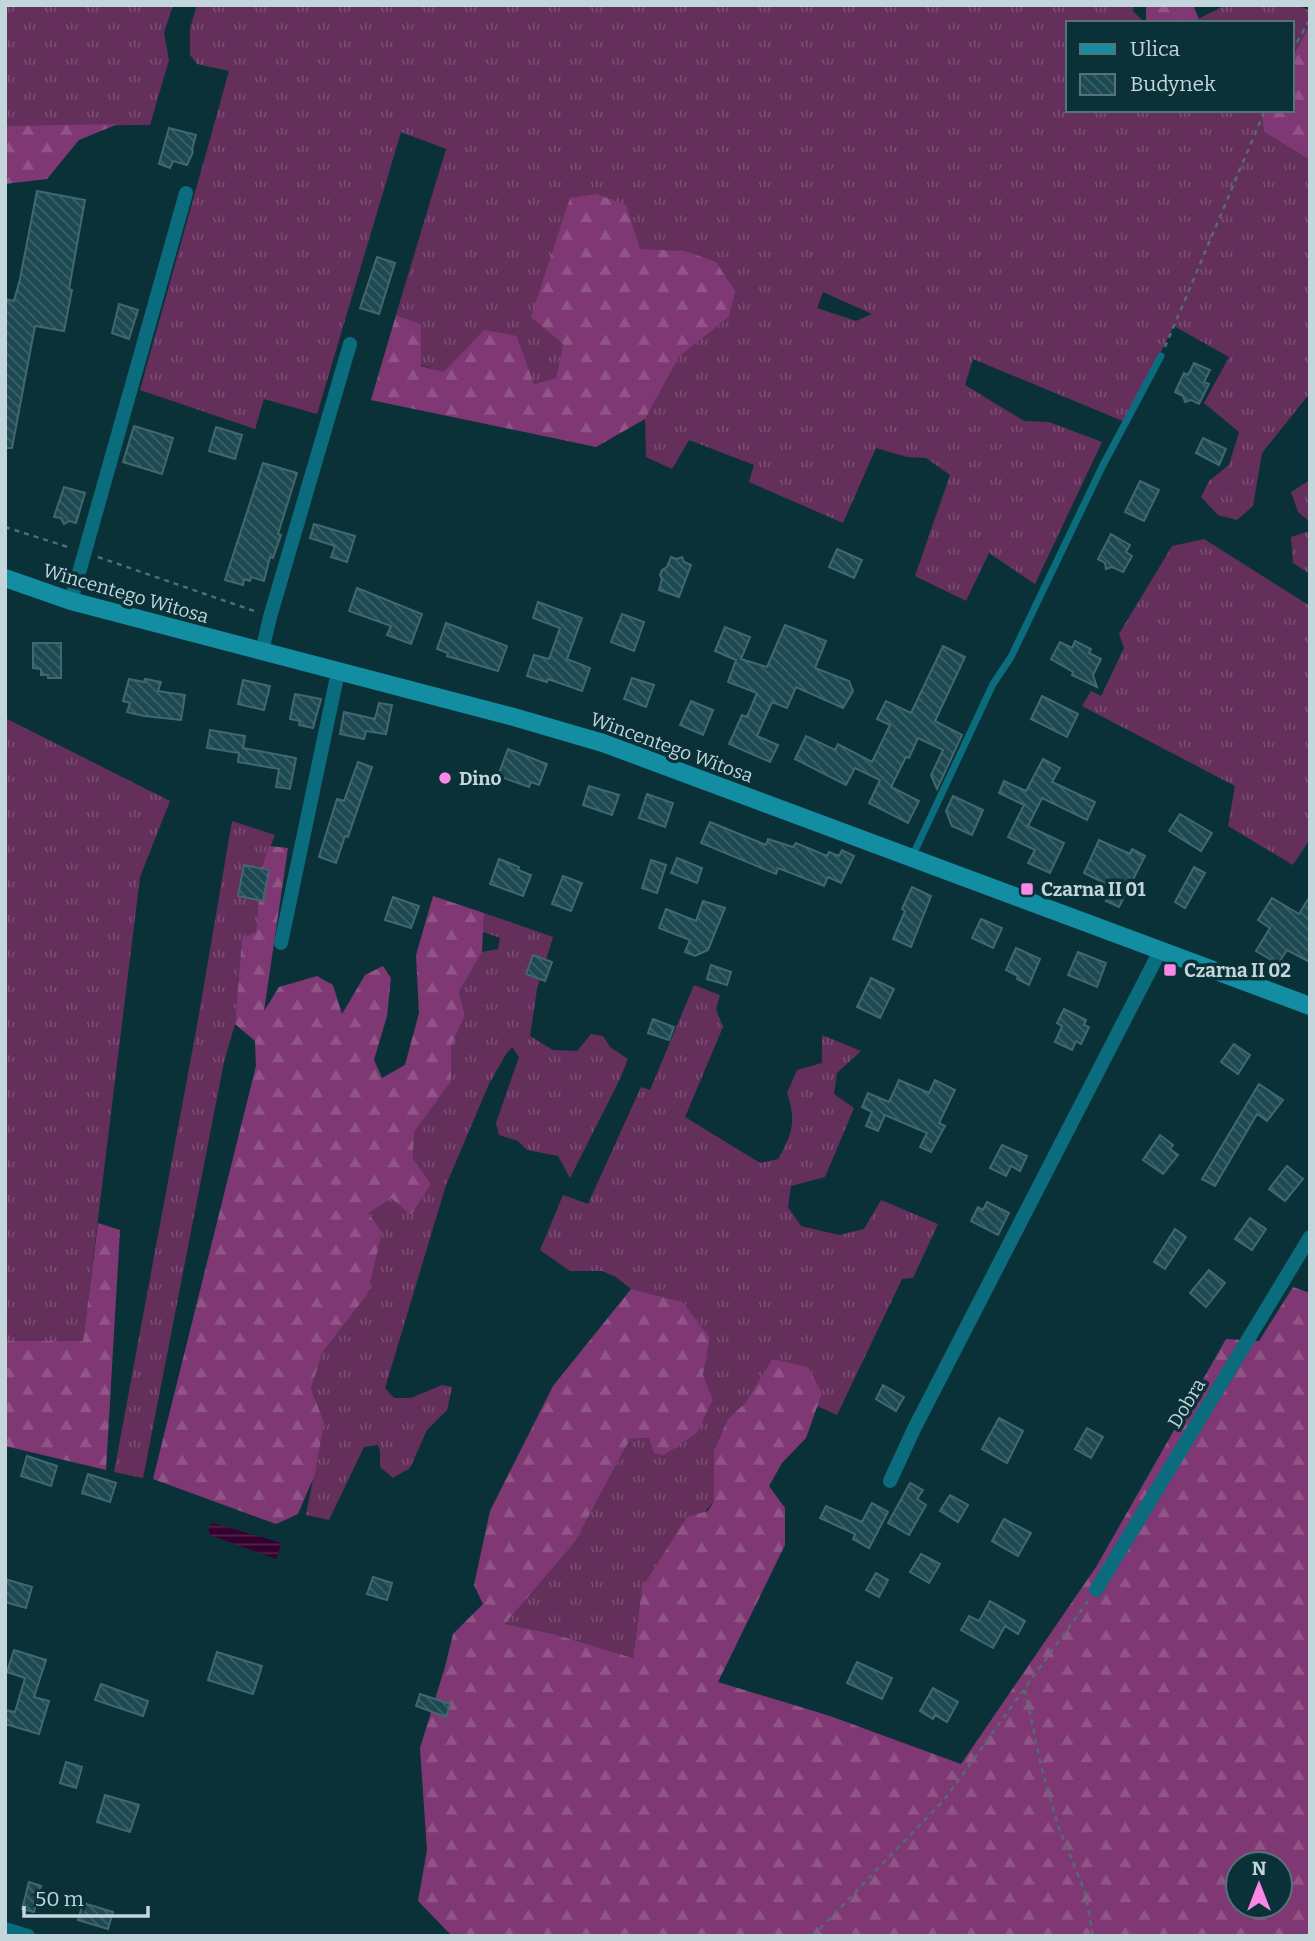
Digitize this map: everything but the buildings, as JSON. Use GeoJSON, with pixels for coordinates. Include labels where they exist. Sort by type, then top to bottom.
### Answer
{"type":"FeatureCollection","features":[{"type":"Feature","properties":{"kind":"main road","name":"Wincentego Witosa"},"geometry":{"type":"LineString","coordinates":[[5,578],[71,601],[510,716],[603,743],[1310,1006]]}},
{"type":"Feature","properties":{"kind":"street"},"geometry":{"type":"LineString","coordinates":[[71,601],[186,193]]}},
{"type":"Feature","properties":{"kind":"street"},"geometry":{"type":"LineString","coordinates":[[262,651],[350,344]]}},
{"type":"Feature","properties":{"kind":"street"},"geometry":{"type":"LineString","coordinates":[[281,943],[338,672]]}},
{"type":"Feature","properties":{"kind":"street"},"geometry":{"type":"LineString","coordinates":[[890,1482],[914,1429],[1160,951]]}},
{"type":"Feature","properties":{"kind":"street","name":"Dobra"},"geometry":{"type":"LineString","coordinates":[[1096,1590],[1310,1237]]}},
{"type":"Feature","properties":{"kind":"street"},"geometry":{"type":"LineString","coordinates":[[5,1928],[28,1936]]}},
{"type":"Feature","properties":{"kind":"lane"},"geometry":{"type":"LineString","coordinates":[[912,858],[993,684],[1011,657],[1102,467],[1161,356]]}},
{"type":"Feature","properties":{"kind":"path"},"geometry":{"type":"LineString","coordinates":[[1294,47],[1310,19]]}},
{"type":"Feature","properties":{"kind":"path"},"geometry":{"type":"LineString","coordinates":[[1161,356],[1264,112]]}},
{"type":"Feature","properties":{"kind":"path"},"geometry":{"type":"LineString","coordinates":[[5,527],[270,617]]}},
{"type":"Feature","properties":{"kind":"path"},"geometry":{"type":"LineString","coordinates":[[813,1936],[944,1800],[1096,1590]]}},
{"type":"Feature","properties":{"kind":"path"},"geometry":{"type":"LineString","coordinates":[[1025,1688],[1042,1770],[1058,1826],[1085,1892],[1093,1936]]}},
{"type":"Feature","properties":{"kind":"green space"},"geometry":{"type":"Polygon","coordinates":[[[5,5],[173,5],[164,33],[169,60],[150,125],[5,126],[5,5]]]}},
{"type":"Feature","properties":{"kind":"green space"},"geometry":{"type":"Polygon","coordinates":[[[197,5],[1134,5],[1133,11],[1143,21],[1066,21],[1066,112],[1264,112],[1262,117],[1264,132],[1310,160],[1310,393],[1262,453],[1253,506],[1237,520],[1218,515],[1201,497],[1209,481],[1229,465],[1239,432],[1204,403],[1229,357],[1174,326],[1125,422],[973,359],[965,385],[1024,421],[1049,422],[1102,442],[1035,584],[989,553],[966,601],[915,576],[950,475],[926,458],[907,457],[876,448],[843,523],[749,482],[754,465],[689,440],[672,469],[646,457],[645,418],[679,357],[729,317],[685,251],[640,250],[563,344],[556,378],[534,384],[517,336],[444,373],[421,365],[421,324],[396,315],[446,149],[401,132],[317,414],[264,399],[255,429],[140,390],[229,71],[197,64],[190,55],[190,28],[197,5]],[[823,292],[817,308],[856,321],[872,314],[823,292]]]}},
{"type":"Feature","properties":{"kind":"green space"},"geometry":{"type":"Polygon","coordinates":[[[1146,5],[1193,5],[1199,19],[1194,21],[1146,21],[1146,5]]]}},
{"type":"Feature","properties":{"kind":"green space"},"geometry":{"type":"Polygon","coordinates":[[[1226,5],[1298,5],[1310,11],[1310,24],[1294,54],[1294,21],[1194,21],[1226,5]]]}},
{"type":"Feature","properties":{"kind":"green space"},"geometry":{"type":"Polygon","coordinates":[[[1310,24],[1310,160],[1264,132],[1262,117],[1264,112],[1294,112],[1294,54],[1310,24]]]}},
{"type":"Feature","properties":{"kind":"green space"},"geometry":{"type":"Polygon","coordinates":[[[118,124],[79,140],[47,179],[5,184],[5,126],[118,124]]]}},
{"type":"Feature","properties":{"kind":"green space"},"geometry":{"type":"Polygon","coordinates":[[[596,194],[626,205],[640,249],[685,251],[716,262],[735,291],[729,317],[679,357],[645,419],[596,447],[371,400],[396,315],[421,324],[421,366],[444,372],[484,330],[517,336],[534,384],[556,378],[563,344],[531,317],[570,198],[596,194]]]}},
{"type":"Feature","properties":{"kind":"green space"},"geometry":{"type":"Polygon","coordinates":[[[1310,480],[1310,522],[1298,512],[1291,492],[1310,480]]]}},
{"type":"Feature","properties":{"kind":"green space"},"geometry":{"type":"Polygon","coordinates":[[[1310,531],[1310,574],[1293,563],[1291,537],[1310,531]]]}},
{"type":"Feature","properties":{"kind":"green space"},"geometry":{"type":"Polygon","coordinates":[[[1204,539],[1310,606],[1310,839],[1293,865],[1228,826],[1235,786],[1082,706],[1091,691],[1101,696],[1124,648],[1119,634],[1172,546],[1204,539]]]}},
{"type":"Feature","properties":{"kind":"green space"},"geometry":{"type":"Polygon","coordinates":[[[5,718],[170,801],[140,877],[83,1341],[5,1341],[5,718]]]}},
{"type":"Feature","properties":{"kind":"green space"},"geometry":{"type":"Polygon","coordinates":[[[232,821],[275,835],[261,871],[256,933],[242,940],[235,1024],[224,1062],[143,1478],[114,1472],[232,821]]]}},
{"type":"Feature","properties":{"kind":"green space"},"geometry":{"type":"Polygon","coordinates":[[[269,846],[288,848],[264,1011],[279,987],[317,976],[333,985],[342,1014],[365,975],[383,966],[391,978],[387,1016],[374,1060],[382,1078],[405,1065],[419,1013],[416,955],[433,896],[484,913],[482,952],[459,992],[465,1015],[451,1047],[451,1082],[414,1132],[413,1159],[431,1184],[411,1215],[392,1199],[368,1213],[382,1232],[367,1295],[322,1353],[311,1389],[324,1422],[315,1474],[298,1514],[276,1524],[153,1479],[256,1066],[255,1041],[235,1024],[242,939],[256,932],[261,871],[269,846]]]}},
{"type":"Feature","properties":{"kind":"green space"},"geometry":{"type":"Polygon","coordinates":[[[484,913],[553,937],[537,989],[530,1036],[553,1050],[577,1051],[591,1034],[603,1036],[610,1047],[628,1059],[570,1178],[558,1156],[527,1150],[518,1141],[499,1135],[496,1123],[519,1057],[512,1047],[506,1054],[489,1084],[446,1185],[385,1388],[394,1398],[411,1398],[442,1385],[452,1387],[447,1410],[427,1430],[410,1468],[393,1478],[380,1467],[378,1445],[364,1447],[329,1520],[306,1515],[324,1422],[311,1389],[322,1353],[367,1295],[367,1213],[393,1199],[413,1159],[414,1132],[451,1082],[451,1047],[465,1015],[459,992],[482,952],[498,949],[500,938],[483,932],[484,913]]]}},
{"type":"Feature","properties":{"kind":"green space"},"geometry":{"type":"Polygon","coordinates":[[[694,985],[720,995],[716,1009],[723,1027],[685,1117],[760,1163],[778,1159],[792,1127],[792,1111],[787,1093],[797,1070],[822,1063],[822,1035],[861,1051],[837,1073],[834,1094],[854,1108],[825,1177],[791,1186],[788,1207],[801,1226],[839,1235],[864,1229],[881,1200],[938,1224],[913,1278],[902,1279],[837,1415],[817,1406],[822,1393],[772,1359],[745,1403],[728,1419],[714,1448],[714,1501],[642,1588],[633,1658],[554,1634],[505,1624],[575,1542],[630,1439],[649,1438],[713,1399],[703,1375],[710,1338],[683,1302],[631,1289],[616,1277],[602,1271],[570,1271],[540,1250],[563,1195],[588,1204],[641,1087],[650,1090],[694,985]]]}},
{"type":"Feature","properties":{"kind":"green space"},"geometry":{"type":"Polygon","coordinates":[[[98,1223],[120,1230],[106,1470],[5,1446],[5,1341],[83,1341],[98,1223]]]}},
{"type":"Feature","properties":{"kind":"green space"},"geometry":{"type":"Polygon","coordinates":[[[1293,1287],[1310,1293],[1310,1936],[452,1936],[418,1901],[427,1850],[420,1748],[453,1634],[483,1604],[474,1585],[490,1511],[553,1386],[631,1289],[683,1302],[710,1338],[703,1375],[713,1399],[697,1433],[664,1455],[654,1453],[649,1438],[630,1439],[575,1542],[505,1624],[554,1634],[633,1658],[642,1588],[687,1517],[708,1511],[714,1501],[714,1449],[728,1419],[745,1403],[772,1359],[808,1367],[822,1393],[806,1438],[782,1463],[769,1486],[785,1508],[785,1545],[718,1682],[830,1716],[961,1764],[1096,1567],[1226,1339],[1259,1341],[1293,1287]]]}},
{"type":"Feature","properties":{"kind":"shaded area"},"geometry":{"type":"Polygon","coordinates":[[[213,1523],[282,1543],[276,1559],[210,1535],[208,1527],[213,1523]]]}},
{"type":"Feature","properties":{"kind":"place","name":"Dino"},"geometry":{"type":"Point","coordinates":[445,778]}},
{"type":"Feature","properties":{"kind":"place","name":"Czarna II 01"},"geometry":{"type":"Point","coordinates":[1027,889]}},
{"type":"Feature","properties":{"kind":"place","name":"Czarna II 02"},"geometry":{"type":"Point","coordinates":[1170,970]}}]}
